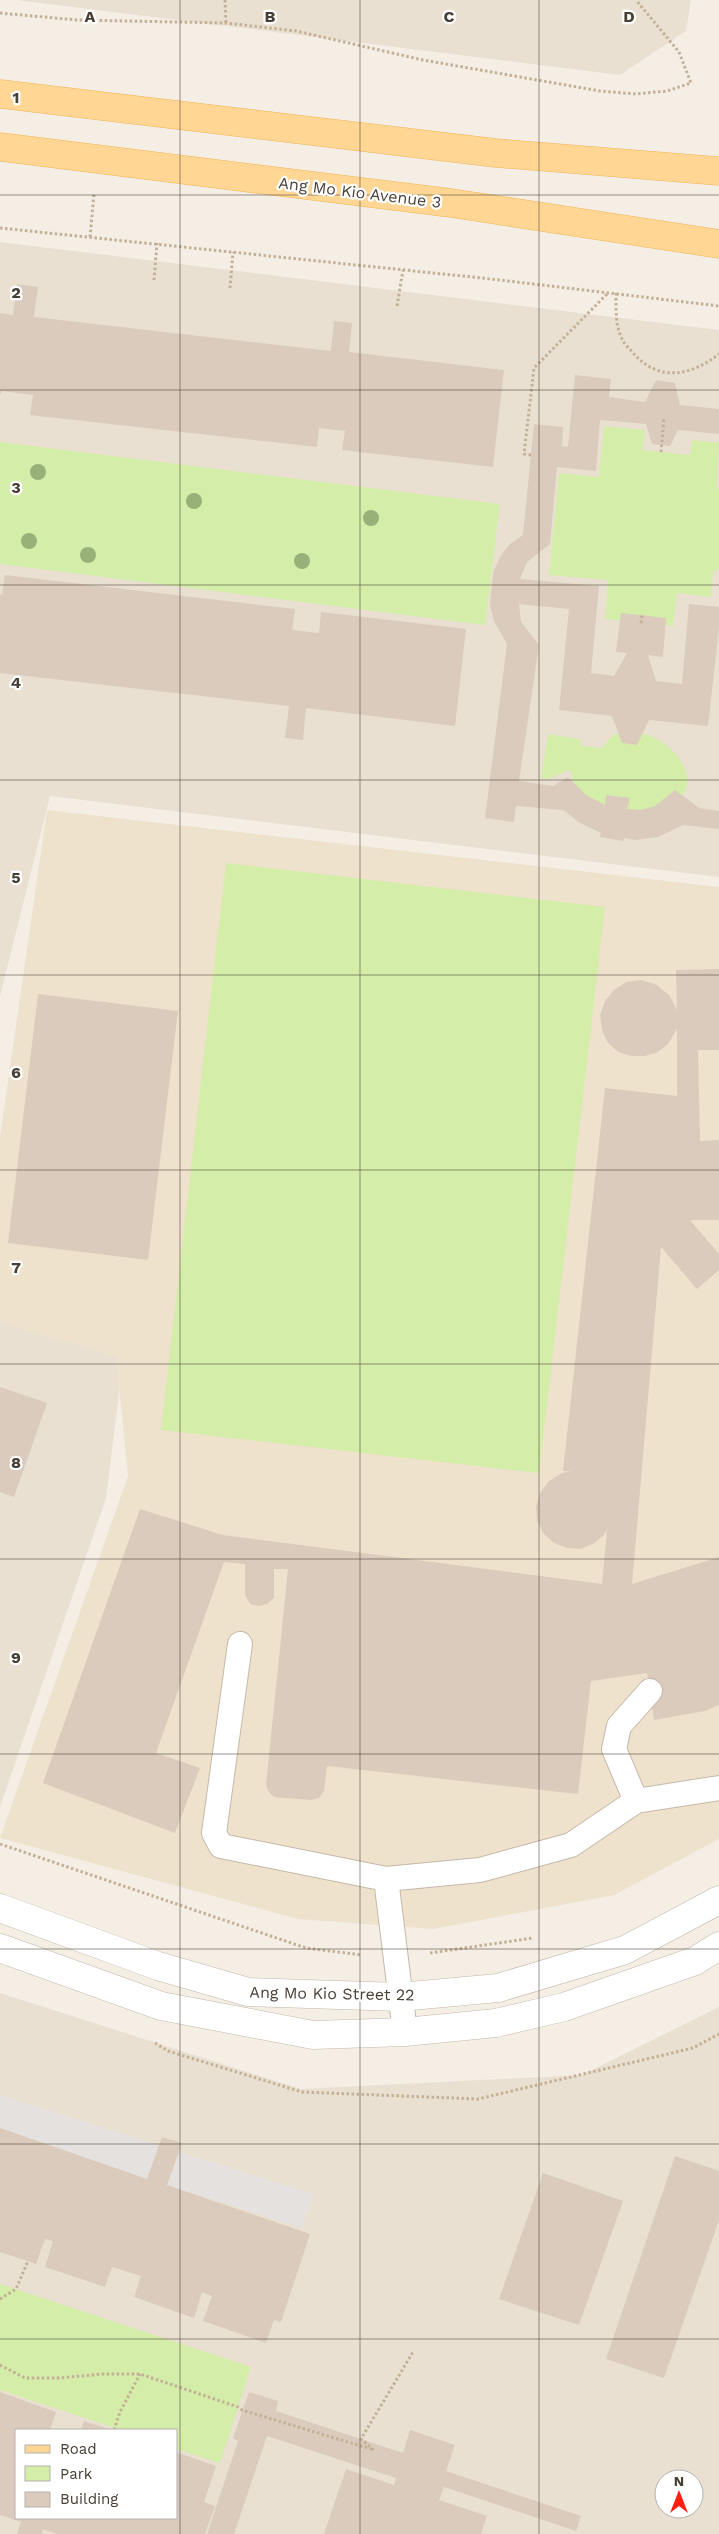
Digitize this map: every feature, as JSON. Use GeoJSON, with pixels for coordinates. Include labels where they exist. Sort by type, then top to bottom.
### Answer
{"type":"FeatureCollection","features":[{"type":"Feature","properties":{"kind":"main road"},"geometry":{"type":"LineString","coordinates":[[0,94],[496,153],[719,171]]}},
{"type":"Feature","properties":{"kind":"main road","name":"Ang Mo Kio Avenue 3"},"geometry":{"type":"LineString","coordinates":[[0,147],[450,203],[719,244]]}},
{"type":"Feature","properties":{"kind":"street","name":"Ang Mo Kio Street 22"},"geometry":{"type":"LineString","coordinates":[[0,1908],[158,1966],[248,1992],[400,1997],[498,1988],[616,1952],[719,1900]]}},
{"type":"Feature","properties":{"kind":"street","name":"Ang Mo Kio Street 22"},"geometry":{"type":"LineString","coordinates":[[0,1948],[161,2006],[313,2034],[405,2032],[496,2024],[564,2007],[695,1961],[719,1946]]}},
{"type":"Feature","properties":{"kind":"lane"},"geometry":{"type":"LineString","coordinates":[[240,1644],[214,1833],[221,1846],[386,1879],[480,1870],[571,1845],[636,1801],[719,1788]]}},
{"type":"Feature","properties":{"kind":"lane"},"geometry":{"type":"LineString","coordinates":[[636,1801],[614,1749],[619,1726],[650,1691]]}},
{"type":"Feature","properties":{"kind":"lane"},"geometry":{"type":"LineString","coordinates":[[386,1879],[405,2032]]}},
{"type":"Feature","properties":{"kind":"path"},"geometry":{"type":"LineString","coordinates":[[225,0],[226,23]]}},
{"type":"Feature","properties":{"kind":"path"},"geometry":{"type":"LineString","coordinates":[[0,13],[77,20],[226,23],[296,31],[424,60],[600,92],[636,94],[667,92],[691,83],[680,52],[636,0]]}},
{"type":"Feature","properties":{"kind":"path"},"geometry":{"type":"LineString","coordinates":[[90,238],[97,158]]}},
{"type":"Feature","properties":{"kind":"path"},"geometry":{"type":"LineString","coordinates":[[0,228],[157,243],[719,306]]}},
{"type":"Feature","properties":{"kind":"path"},"geometry":{"type":"LineString","coordinates":[[154,280],[157,243]]}},
{"type":"Feature","properties":{"kind":"path"},"geometry":{"type":"LineString","coordinates":[[230,288],[233,252]]}},
{"type":"Feature","properties":{"kind":"path"},"geometry":{"type":"LineString","coordinates":[[397,306],[403,270]]}},
{"type":"Feature","properties":{"kind":"path"},"geometry":{"type":"LineString","coordinates":[[531,455],[524,454],[534,368],[608,293]]}},
{"type":"Feature","properties":{"kind":"path"},"geometry":{"type":"LineString","coordinates":[[616,293],[616,316],[622,340],[641,362],[660,371],[680,374],[704,366],[719,354]]}},
{"type":"Feature","properties":{"kind":"path"},"geometry":{"type":"LineString","coordinates":[[661,452],[664,418]]}},
{"type":"Feature","properties":{"kind":"path"},"geometry":{"type":"LineString","coordinates":[[641,623],[642,615]]}},
{"type":"Feature","properties":{"kind":"path"},"geometry":{"type":"LineString","coordinates":[[0,2300],[16,2289],[28,2261]]}},
{"type":"Feature","properties":{"kind":"path"},"geometry":{"type":"LineString","coordinates":[[0,2365],[25,2378],[140,2374],[242,2410],[374,2450],[361,2439],[413,2352]]}},
{"type":"Feature","properties":{"kind":"path"},"geometry":{"type":"LineString","coordinates":[[114,2429],[120,2412],[140,2374]]}},
{"type":"Feature","properties":{"kind":"shaded area"},"geometry":{"type":"Polygon","coordinates":[[[16,0],[691,0],[686,31],[620,75],[16,0]]]}},
{"type":"Feature","properties":{"kind":"shaded area"},"geometry":{"type":"Polygon","coordinates":[[[0,242],[719,330],[719,877],[50,796],[0,996],[0,242]]]}},
{"type":"Feature","properties":{"kind":"shaded area"},"geometry":{"type":"Polygon","coordinates":[[[47,810],[719,887],[719,1839],[614,1895],[433,1929],[298,1919],[0,1838],[128,1476],[116,1356],[0,1322],[0,1137],[47,810]]]}},
{"type":"Feature","properties":{"kind":"shaded area"},"geometry":{"type":"Polygon","coordinates":[[[0,1282],[127,1327],[106,1498],[0,1807],[0,1282]]]}},
{"type":"Feature","properties":{"kind":"shaded area"},"geometry":{"type":"Polygon","coordinates":[[[0,1993],[301,2089],[582,2075],[719,2007],[719,2534],[0,2534],[0,1993]]]}},
{"type":"Feature","properties":{"kind":"shaded area"},"geometry":{"type":"Polygon","coordinates":[[[0,2095],[313,2194],[302,2228],[0,2132],[0,2095]]]}},
{"type":"Feature","properties":{"kind":"green space"},"geometry":{"type":"Polygon","coordinates":[[[604,426],[645,430],[643,450],[690,455],[692,440],[719,443],[717,488],[719,489],[719,568],[713,573],[711,597],[677,593],[673,626],[605,619],[608,580],[549,575],[559,473],[599,477],[604,426]]]}},
{"type":"Feature","properties":{"kind":"green space"},"geometry":{"type":"Polygon","coordinates":[[[0,442],[500,504],[485,625],[0,564],[0,442]]]}},
{"type":"Feature","properties":{"kind":"green space"},"geometry":{"type":"Polygon","coordinates":[[[620,732],[640,733],[651,736],[659,740],[674,753],[681,761],[688,778],[687,787],[682,796],[663,807],[636,810],[621,809],[596,804],[587,799],[576,786],[570,770],[548,779],[541,778],[548,734],[579,739],[582,746],[602,748],[611,737],[620,732]]]}},
{"type":"Feature","properties":{"kind":"green space"},"geometry":{"type":"Polygon","coordinates":[[[226,863],[605,907],[539,1473],[161,1430],[226,863]]]}},
{"type":"Feature","properties":{"kind":"green space"},"geometry":{"type":"Polygon","coordinates":[[[0,2284],[251,2367],[220,2463],[178,2450],[178,2429],[118,2429],[0,2390],[0,2284]]]}},
{"type":"Feature","properties":{"kind":"building"},"geometry":{"type":"Polygon","coordinates":[[[17,284],[38,287],[34,317],[331,351],[334,321],[352,323],[349,352],[504,370],[493,467],[342,450],[345,431],[319,428],[317,447],[30,415],[33,395],[2,391],[0,395],[0,313],[13,315],[17,284]]]}},
{"type":"Feature","properties":{"kind":"building"},"geometry":{"type":"Polygon","coordinates":[[[575,375],[611,379],[609,397],[645,402],[656,380],[675,383],[680,405],[719,409],[719,434],[678,430],[670,446],[652,444],[646,424],[600,420],[596,471],[557,467],[550,544],[527,562],[520,579],[599,586],[591,673],[614,676],[627,653],[616,652],[621,613],[666,618],[663,657],[648,655],[656,681],[682,684],[689,604],[719,607],[719,628],[708,726],[649,720],[637,745],[622,743],[612,716],[559,710],[569,609],[519,604],[521,622],[539,645],[519,781],[553,786],[568,777],[586,795],[605,805],[606,795],[630,798],[627,809],[641,810],[655,806],[675,790],[699,808],[719,811],[719,829],[683,825],[658,837],[635,840],[624,838],[623,841],[600,837],[601,833],[580,823],[563,810],[516,806],[514,822],[485,818],[507,644],[494,621],[490,606],[493,573],[500,557],[510,544],[523,535],[534,424],[563,427],[562,446],[568,447],[575,375]]]}},
{"type":"Feature","properties":{"kind":"building"},"geometry":{"type":"Polygon","coordinates":[[[5,575],[295,609],[292,630],[319,633],[321,612],[466,629],[455,726],[306,708],[303,740],[285,738],[289,706],[0,673],[0,594],[2,595],[5,575]]]}},
{"type":"Feature","properties":{"kind":"building"},"geometry":{"type":"Polygon","coordinates":[[[719,969],[719,1050],[698,1050],[700,1141],[719,1140],[719,1220],[690,1220],[719,1254],[719,1270],[697,1289],[661,1247],[632,1584],[719,1557],[719,1705],[705,1711],[654,1720],[647,1673],[591,1681],[578,1794],[327,1766],[324,1791],[319,1798],[311,1800],[274,1797],[268,1791],[266,1785],[288,1569],[274,1569],[274,1598],[267,1604],[259,1606],[250,1604],[245,1595],[245,1564],[224,1562],[156,1753],[200,1768],[175,1833],[43,1783],[140,1509],[223,1535],[602,1584],[607,1530],[593,1544],[580,1549],[567,1548],[554,1543],[544,1534],[537,1521],[536,1507],[540,1493],[549,1481],[562,1473],[571,1471],[563,1471],[605,1088],[677,1096],[677,1029],[668,1044],[658,1052],[645,1056],[631,1056],[618,1052],[608,1043],[602,1030],[600,1015],[605,1001],[614,990],[626,982],[641,980],[657,985],[670,996],[677,1010],[676,970],[719,969]]]}},
{"type":"Feature","properties":{"kind":"building"},"geometry":{"type":"Polygon","coordinates":[[[38,994],[178,1011],[148,1260],[8,1243],[38,994]]]}},
{"type":"Feature","properties":{"kind":"building"},"geometry":{"type":"Polygon","coordinates":[[[0,1387],[47,1403],[14,1497],[0,1492],[0,1387]]]}},
{"type":"Feature","properties":{"kind":"building"},"geometry":{"type":"Polygon","coordinates":[[[0,2128],[147,2179],[162,2137],[182,2143],[167,2185],[310,2234],[281,2322],[274,2320],[266,2343],[203,2321],[212,2296],[202,2292],[194,2318],[134,2297],[141,2276],[112,2267],[105,2287],[45,2267],[53,2241],[45,2239],[36,2264],[0,2252],[0,2128]]]}},
{"type":"Feature","properties":{"kind":"building"},"geometry":{"type":"Polygon","coordinates":[[[675,2156],[719,2171],[719,2220],[664,2378],[606,2359],[675,2156]]]}},
{"type":"Feature","properties":{"kind":"building"},"geometry":{"type":"Polygon","coordinates":[[[543,2173],[623,2201],[579,2325],[499,2299],[543,2173]]]}},
{"type":"Feature","properties":{"kind":"building"},"geometry":{"type":"Polygon","coordinates":[[[0,2392],[56,2412],[50,2429],[15,2429],[15,2519],[178,2519],[178,2453],[216,2466],[204,2502],[215,2506],[205,2534],[57,2534],[43,2529],[42,2534],[17,2534],[21,2522],[0,2515],[0,2392]]]}},
{"type":"Feature","properties":{"kind":"building"},"geometry":{"type":"Polygon","coordinates":[[[249,2392],[278,2401],[276,2411],[403,2453],[410,2430],[455,2445],[446,2471],[581,2516],[576,2531],[444,2487],[439,2500],[487,2516],[481,2534],[324,2534],[346,2469],[394,2485],[396,2478],[267,2436],[234,2534],[207,2534],[238,2441],[233,2438],[249,2392]]]}},
{"type":"Feature","properties":{"kind":"building"},"geometry":{"type":"Polygon","coordinates":[[[84,2421],[109,2429],[81,2429],[84,2421]]]}}]}
